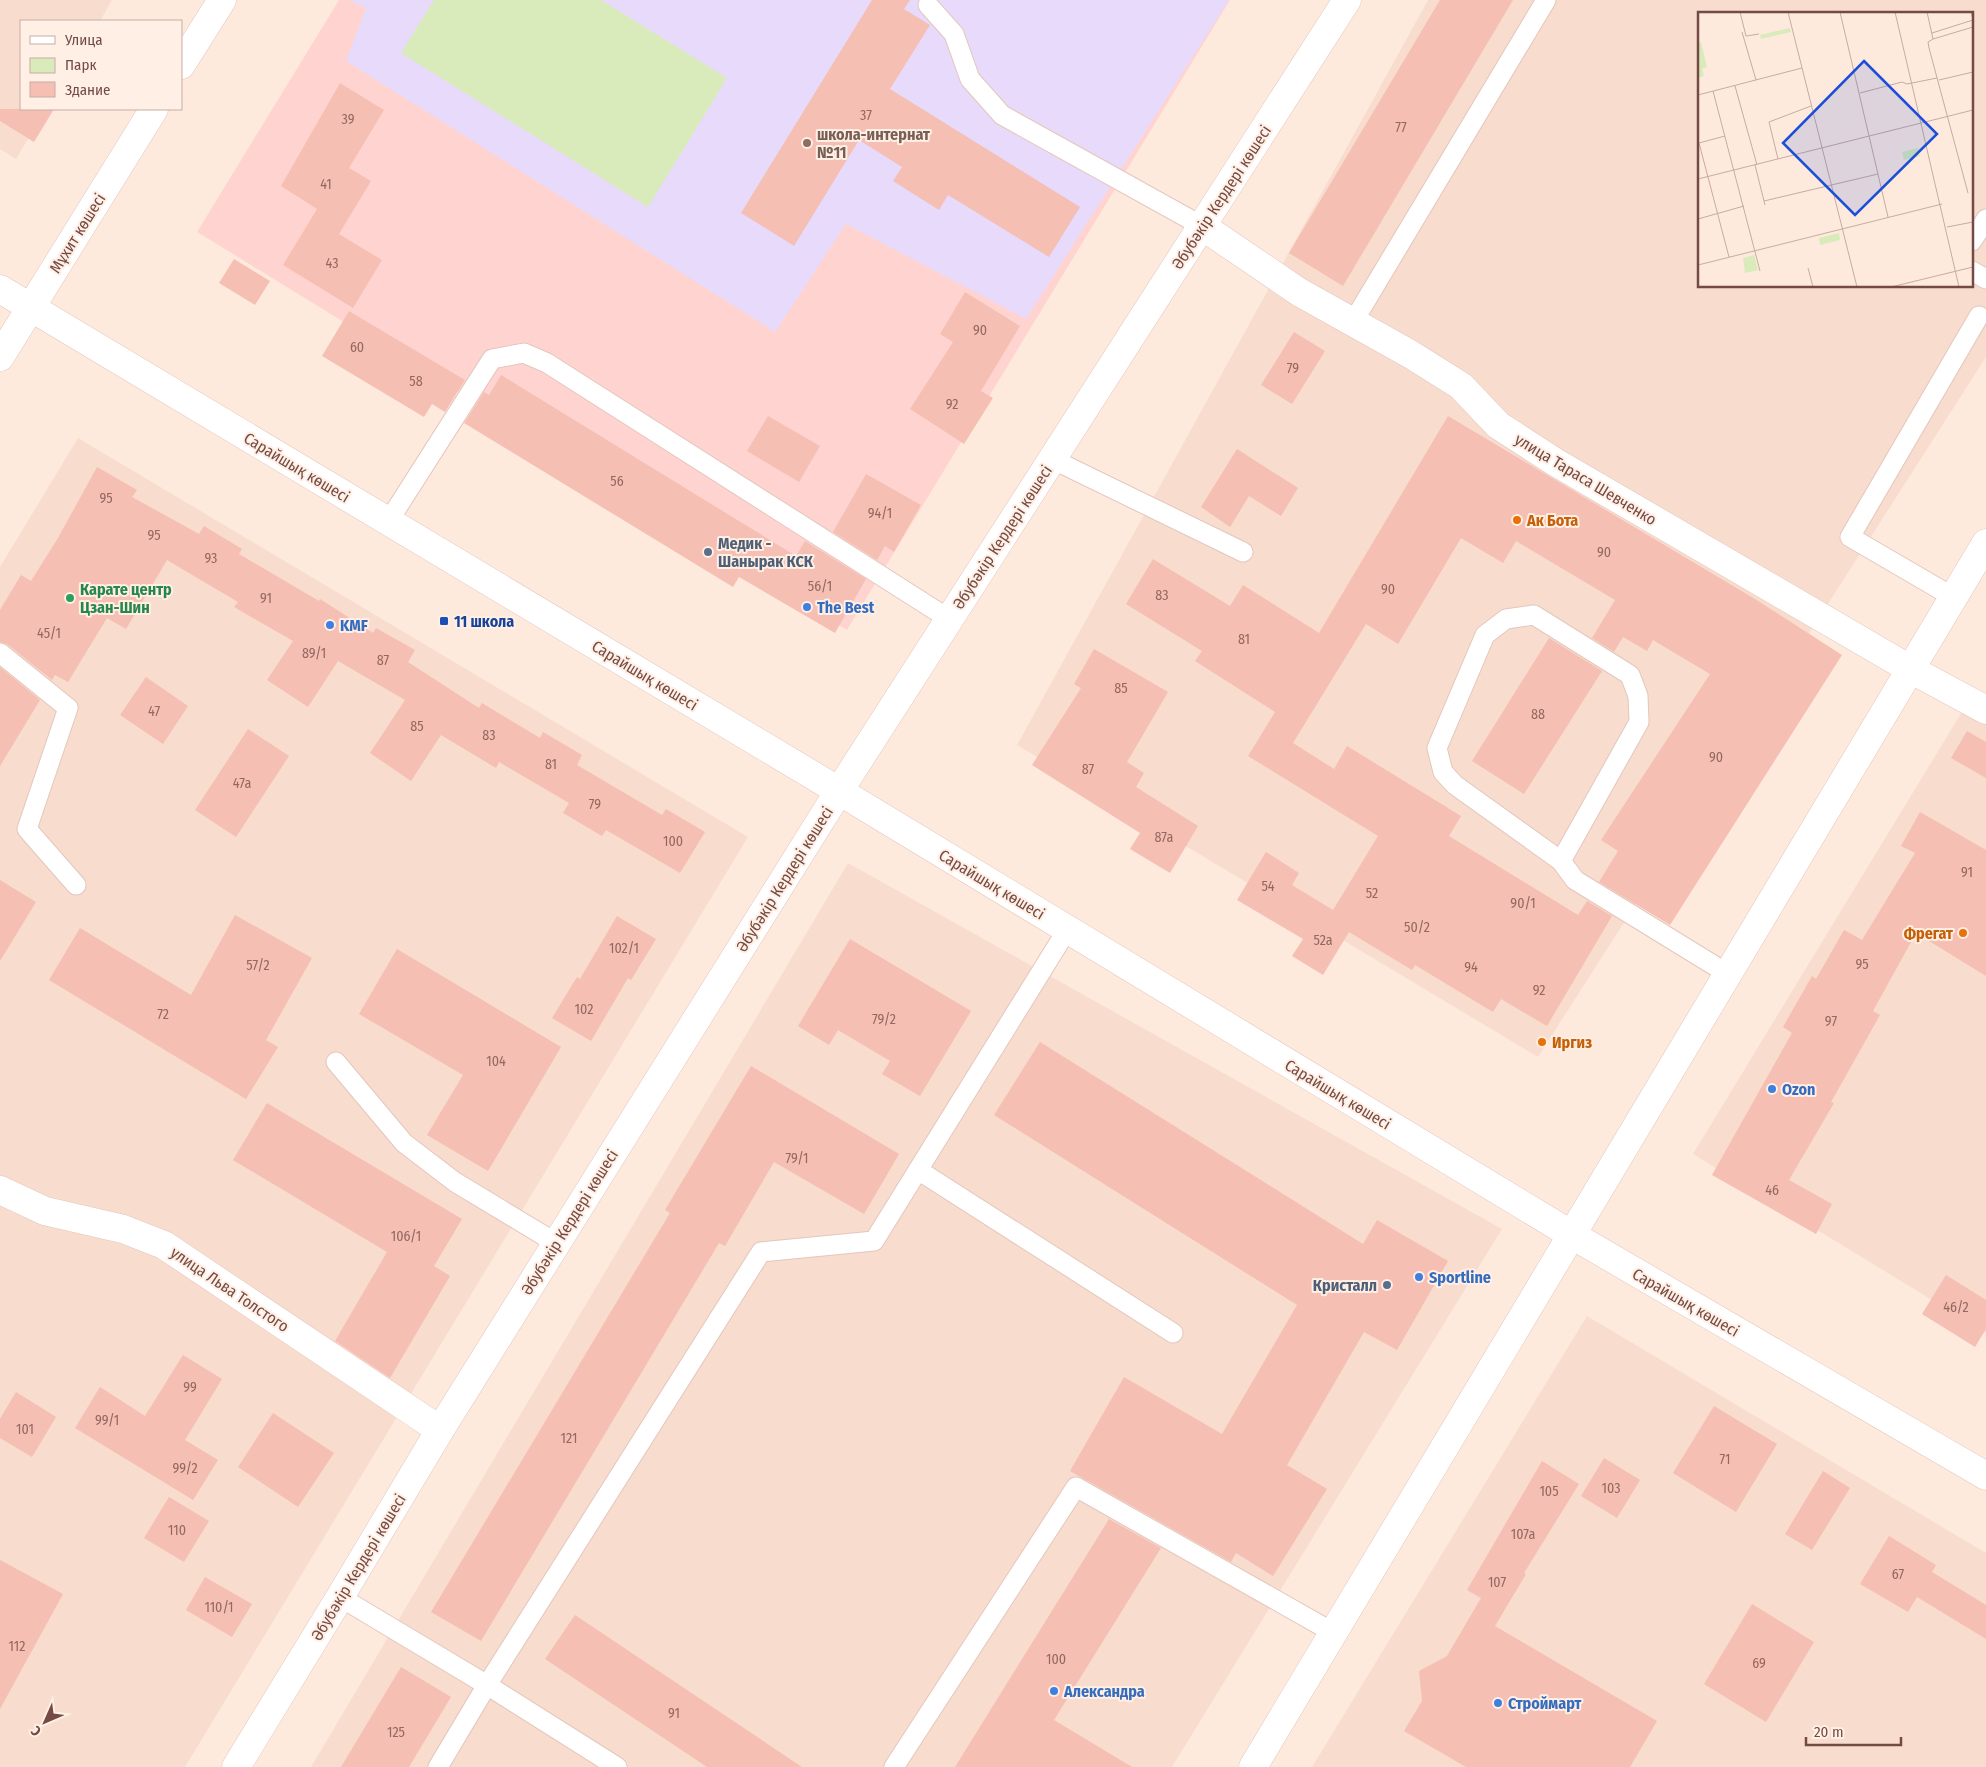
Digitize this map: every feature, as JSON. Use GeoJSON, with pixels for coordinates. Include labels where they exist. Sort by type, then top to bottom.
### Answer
{"type":"FeatureCollection","features":[{"type":"Feature","properties":{"kind":"street"},"geometry":{"type":"LineString","coordinates":[[182,63],[222,0]]}},
{"type":"Feature","properties":{"kind":"street","name":"Әбубәкір Кердері көшесі"},"geometry":{"type":"LineString","coordinates":[[236,1767],[440,1430],[839,791],[1347,0]]}},
{"type":"Feature","properties":{"kind":"street","name":"Мұхит көшесі"},"geometry":{"type":"LineString","coordinates":[[0,357],[153,110]]}},
{"type":"Feature","properties":{"kind":"street","name":"улица Тараса Шевченко"},"geometry":{"type":"LineString","coordinates":[[1202,226],[1299,292],[1461,386],[1498,425],[1555,462],[1910,669],[1986,710]]}},
{"type":"Feature","properties":{"kind":"street","name":"Сарайшық көшесі"},"geometry":{"type":"LineString","coordinates":[[0,289],[839,791],[1572,1235],[1986,1476]]}},
{"type":"Feature","properties":{"kind":"street"},"geometry":{"type":"LineString","coordinates":[[1253,1767],[1986,543]]}},
{"type":"Feature","properties":{"kind":"street","name":"улица Льва Толстого"},"geometry":{"type":"LineString","coordinates":[[0,1190],[45,1211],[123,1230],[164,1245],[440,1430]]}},
{"type":"Feature","properties":{"kind":"lane"},"geometry":{"type":"LineString","coordinates":[[1353,322],[1546,0]]}},
{"type":"Feature","properties":{"kind":"lane"},"geometry":{"type":"LineString","coordinates":[[928,5],[954,34],[970,80],[1002,115],[1202,226]]}},
{"type":"Feature","properties":{"kind":"lane"},"geometry":{"type":"LineString","coordinates":[[1974,239],[1986,218]]}},
{"type":"Feature","properties":{"kind":"lane"},"geometry":{"type":"LineString","coordinates":[[1974,272],[1986,279]]}},
{"type":"Feature","properties":{"kind":"lane"},"geometry":{"type":"LineString","coordinates":[[1953,597],[1850,537],[1979,316]]}},
{"type":"Feature","properties":{"kind":"lane"},"geometry":{"type":"LineString","coordinates":[[388,522],[492,359],[524,353],[547,363],[949,619]]}},
{"type":"Feature","properties":{"kind":"lane"},"geometry":{"type":"LineString","coordinates":[[1052,459],[1243,552]]}},
{"type":"Feature","properties":{"kind":"lane"},"geometry":{"type":"LineString","coordinates":[[1561,861],[1639,722],[1638,696],[1630,674],[1534,615],[1506,619],[1485,635],[1437,748],[1443,772],[1455,785],[1561,861],[1575,880],[1728,974]]}},
{"type":"Feature","properties":{"kind":"lane"},"geometry":{"type":"LineString","coordinates":[[0,653],[68,708],[27,830],[76,885]]}},
{"type":"Feature","properties":{"kind":"lane"},"geometry":{"type":"LineString","coordinates":[[438,1767],[487,1685],[761,1252],[874,1241],[1067,930]]}},
{"type":"Feature","properties":{"kind":"lane"},"geometry":{"type":"LineString","coordinates":[[336,1062],[404,1143],[455,1182],[556,1244]]}},
{"type":"Feature","properties":{"kind":"lane"},"geometry":{"type":"LineString","coordinates":[[918,1170],[1173,1333]]}},
{"type":"Feature","properties":{"kind":"lane"},"geometry":{"type":"LineString","coordinates":[[894,1767],[1076,1488],[1334,1633]]}},
{"type":"Feature","properties":{"kind":"lane"},"geometry":{"type":"LineString","coordinates":[[340,1598],[487,1685],[617,1767]]}},
{"type":"Feature","properties":{"kind":"shaded area"},"geometry":{"type":"Polygon","coordinates":[[[0,0],[112,0],[101,20],[20,20],[20,110],[45,110],[16,159],[0,149],[0,0]]]}},
{"type":"Feature","properties":{"kind":"shaded area"},"geometry":{"type":"Polygon","coordinates":[[[339,0],[1230,0],[847,630],[197,232],[339,0]]]}},
{"type":"Feature","properties":{"kind":"shaded area","name":"школа-интернат №11"},"geometry":{"type":"Polygon","coordinates":[[[350,0],[1229,0],[1026,319],[846,224],[775,332],[346,61],[366,8],[350,0]]]}},
{"type":"Feature","properties":{"kind":"shaded area"},"geometry":{"type":"Polygon","coordinates":[[[1428,0],[1986,0],[1986,357],[1538,1057],[1017,745],[1428,0]]]}},
{"type":"Feature","properties":{"kind":"shaded area"},"geometry":{"type":"Polygon","coordinates":[[[78,438],[748,837],[185,1767],[0,1767],[0,567],[78,438]]]}},
{"type":"Feature","properties":{"kind":"shaded area"},"geometry":{"type":"Polygon","coordinates":[[[1971,697],[1986,707],[1986,1333],[1693,1154],[1971,697]]]}},
{"type":"Feature","properties":{"kind":"shaded area"},"geometry":{"type":"Polygon","coordinates":[[[848,863],[1502,1229],[1172,1767],[311,1767],[848,863]]]}},
{"type":"Feature","properties":{"kind":"shaded area"},"geometry":{"type":"Polygon","coordinates":[[[1587,1316],[1986,1553],[1986,1767],[1312,1767],[1587,1316]]]}},
{"type":"Feature","properties":{"kind":"green space"},"geometry":{"type":"Polygon","coordinates":[[[434,0],[601,0],[727,78],[648,207],[401,53],[434,0]]]}},
{"type":"Feature","properties":{"kind":"building"},"geometry":{"type":"Polygon","coordinates":[[[872,0],[910,0],[904,9],[930,25],[890,89],[1080,207],[1049,257],[948,195],[939,210],[893,181],[902,167],[859,140],[794,246],[741,213],[872,0]]]}},
{"type":"Feature","properties":{"kind":"building"},"geometry":{"type":"Polygon","coordinates":[[[1440,0],[1513,0],[1343,286],[1289,253],[1440,0]]]}},
{"type":"Feature","properties":{"kind":"building"},"geometry":{"type":"Polygon","coordinates":[[[340,83],[384,110],[349,168],[371,181],[339,234],[382,260],[353,308],[283,265],[317,209],[281,186],[340,83]]]}},
{"type":"Feature","properties":{"kind":"building"},"geometry":{"type":"Polygon","coordinates":[[[0,109],[53,110],[34,142],[0,121],[0,109]]]}},
{"type":"Feature","properties":{"kind":"building"},"geometry":{"type":"Polygon","coordinates":[[[234,259],[270,281],[255,305],[219,283],[234,259]]]}},
{"type":"Feature","properties":{"kind":"building"},"geometry":{"type":"Polygon","coordinates":[[[965,292],[1020,326],[981,391],[993,398],[964,444],[910,409],[953,342],[940,334],[965,292]]]}},
{"type":"Feature","properties":{"kind":"building"},"geometry":{"type":"Polygon","coordinates":[[[349,311],[465,380],[445,412],[432,404],[424,417],[322,356],[349,311]]]}},
{"type":"Feature","properties":{"kind":"building"},"geometry":{"type":"Polygon","coordinates":[[[1294,332],[1325,351],[1292,404],[1261,385],[1294,332]]]}},
{"type":"Feature","properties":{"kind":"building"},"geometry":{"type":"Polygon","coordinates":[[[501,375],[796,556],[805,541],[866,579],[835,633],[739,577],[733,587],[464,423],[484,392],[489,395],[501,375]]]}},
{"type":"Feature","properties":{"kind":"building"},"geometry":{"type":"Polygon","coordinates":[[[768,416],[820,446],[799,482],[747,451],[768,416]]]}},
{"type":"Feature","properties":{"kind":"building"},"geometry":{"type":"Polygon","coordinates":[[[1448,416],[1755,599],[1842,655],[1670,925],[1599,882],[1618,851],[1601,840],[1710,674],[1653,640],[1647,651],[1623,637],[1614,652],[1592,638],[1615,600],[1516,541],[1503,563],[1461,538],[1398,644],[1366,624],[1293,743],[1334,769],[1347,746],[1461,816],[1449,836],[1578,915],[1587,901],[1612,916],[1547,1026],[1501,999],[1493,1012],[1415,965],[1412,970],[1349,932],[1323,975],[1292,956],[1303,939],[1237,900],[1266,852],[1299,873],[1292,885],[1333,910],[1378,836],[1248,756],[1275,712],[1195,661],[1202,651],[1126,604],[1153,559],[1230,606],[1243,585],[1319,633],[1448,416]]]}},
{"type":"Feature","properties":{"kind":"building"},"geometry":{"type":"Polygon","coordinates":[[[1237,449],[1298,488],[1281,516],[1249,496],[1230,527],[1201,507],[1237,449]]]}},
{"type":"Feature","properties":{"kind":"building"},"geometry":{"type":"Polygon","coordinates":[[[97,467],[137,490],[132,497],[199,534],[204,526],[242,549],[239,554],[319,601],[320,599],[373,633],[376,628],[415,650],[408,662],[479,708],[482,703],[540,738],[543,732],[582,755],[577,765],[662,815],[666,809],[705,832],[680,873],[606,830],[602,836],[563,813],[569,803],[499,762],[496,768],[441,735],[411,781],[370,753],[405,700],[338,661],[308,707],[267,680],[293,641],[234,607],[238,602],[167,560],[126,629],[107,618],[68,682],[55,675],[52,680],[7,644],[0,642],[0,610],[21,575],[31,581],[58,538],[97,467]]]}},
{"type":"Feature","properties":{"kind":"building"},"geometry":{"type":"Polygon","coordinates":[[[866,474],[921,505],[894,552],[885,546],[877,560],[833,532],[866,474]]]}},
{"type":"Feature","properties":{"kind":"building"},"geometry":{"type":"Polygon","coordinates":[[[1549,638],[1602,671],[1524,794],[1472,761],[1549,638]]]}},
{"type":"Feature","properties":{"kind":"building"},"geometry":{"type":"Polygon","coordinates":[[[1094,649],[1168,692],[1127,762],[1144,773],[1136,787],[1198,826],[1170,873],[1130,849],[1140,833],[1032,765],[1081,688],[1074,684],[1094,649]]]}},
{"type":"Feature","properties":{"kind":"building"},"geometry":{"type":"Polygon","coordinates":[[[0,667],[40,700],[0,766],[0,667]]]}},
{"type":"Feature","properties":{"kind":"building"},"geometry":{"type":"Polygon","coordinates":[[[146,677],[188,706],[163,744],[120,715],[146,677]]]}},
{"type":"Feature","properties":{"kind":"building"},"geometry":{"type":"Polygon","coordinates":[[[248,729],[289,756],[236,837],[195,810],[248,729]]]}},
{"type":"Feature","properties":{"kind":"building"},"geometry":{"type":"Polygon","coordinates":[[[1967,731],[1986,742],[1986,778],[1951,758],[1967,731]]]}},
{"type":"Feature","properties":{"kind":"building"},"geometry":{"type":"Polygon","coordinates":[[[1920,812],[1986,850],[1986,976],[1916,933],[1873,1011],[1880,1015],[1831,1102],[1834,1103],[1789,1180],[1832,1204],[1816,1234],[1712,1175],[1792,1033],[1783,1027],[1812,976],[1816,979],[1844,930],[1862,940],[1915,853],[1901,846],[1920,812]]]}},
{"type":"Feature","properties":{"kind":"building"},"geometry":{"type":"Polygon","coordinates":[[[0,880],[36,902],[0,961],[0,880]]]}},
{"type":"Feature","properties":{"kind":"building"},"geometry":{"type":"Polygon","coordinates":[[[235,915],[312,958],[266,1040],[278,1047],[246,1099],[49,980],[80,928],[191,995],[235,915]]]}},
{"type":"Feature","properties":{"kind":"building"},"geometry":{"type":"Polygon","coordinates":[[[617,916],[656,939],[631,980],[628,978],[591,1041],[552,1018],[577,977],[580,979],[617,916]]]}},
{"type":"Feature","properties":{"kind":"building"},"geometry":{"type":"Polygon","coordinates":[[[850,939],[971,1011],[920,1096],[882,1074],[890,1061],[838,1030],[829,1045],[798,1026],[850,939]]]}},
{"type":"Feature","properties":{"kind":"building"},"geometry":{"type":"Polygon","coordinates":[[[397,949],[561,1047],[488,1171],[427,1135],[463,1075],[359,1014],[397,949]]]}},
{"type":"Feature","properties":{"kind":"building"},"geometry":{"type":"Polygon","coordinates":[[[1040,1042],[1363,1244],[1377,1220],[1448,1261],[1397,1350],[1364,1332],[1287,1465],[1327,1489],[1273,1576],[1236,1553],[1231,1562],[1070,1471],[1124,1377],[1222,1434],[1297,1305],[994,1115],[1040,1042]]]}},
{"type":"Feature","properties":{"kind":"building"},"geometry":{"type":"Polygon","coordinates":[[[751,1066],[899,1154],[864,1214],[774,1162],[725,1246],[719,1243],[481,1641],[431,1612],[670,1213],[665,1210],[751,1066]]]}},
{"type":"Feature","properties":{"kind":"building"},"geometry":{"type":"Polygon","coordinates":[[[267,1103],[462,1219],[434,1266],[450,1276],[390,1378],[335,1341],[387,1252],[233,1160],[267,1103]]]}},
{"type":"Feature","properties":{"kind":"building"},"geometry":{"type":"Polygon","coordinates":[[[1946,1275],[1986,1300],[1986,1329],[1975,1347],[1922,1314],[1946,1275]]]}},
{"type":"Feature","properties":{"kind":"building"},"geometry":{"type":"Polygon","coordinates":[[[183,1355],[222,1379],[185,1440],[218,1460],[193,1500],[75,1428],[100,1387],[145,1416],[183,1355]]]}},
{"type":"Feature","properties":{"kind":"building"},"geometry":{"type":"Polygon","coordinates":[[[16,1392],[56,1417],[32,1457],[0,1438],[0,1419],[16,1392]]]}},
{"type":"Feature","properties":{"kind":"building"},"geometry":{"type":"Polygon","coordinates":[[[1714,1406],[1777,1444],[1736,1512],[1673,1473],[1714,1406]]]}},
{"type":"Feature","properties":{"kind":"building"},"geometry":{"type":"Polygon","coordinates":[[[273,1413],[334,1453],[298,1507],[238,1467],[273,1413]]]}},
{"type":"Feature","properties":{"kind":"building"},"geometry":{"type":"Polygon","coordinates":[[[1604,1458],[1640,1480],[1617,1518],[1581,1496],[1604,1458]]]}},
{"type":"Feature","properties":{"kind":"building"},"geometry":{"type":"Polygon","coordinates":[[[1542,1461],[1579,1484],[1524,1573],[1526,1574],[1495,1626],[1657,1721],[1630,1767],[1466,1767],[1404,1731],[1422,1701],[1419,1671],[1447,1656],[1481,1598],[1467,1590],[1542,1461]]]}},
{"type":"Feature","properties":{"kind":"building"},"geometry":{"type":"Polygon","coordinates":[[[1823,1471],[1850,1488],[1812,1550],[1785,1534],[1823,1471]]]}},
{"type":"Feature","properties":{"kind":"building"},"geometry":{"type":"Polygon","coordinates":[[[169,1497],[209,1521],[184,1562],[144,1538],[169,1497]]]}},
{"type":"Feature","properties":{"kind":"building"},"geometry":{"type":"Polygon","coordinates":[[[1109,1519],[1161,1548],[1054,1720],[1132,1767],[955,1767],[1109,1519]]]}},
{"type":"Feature","properties":{"kind":"building"},"geometry":{"type":"Polygon","coordinates":[[[1889,1536],[1936,1565],[1932,1572],[1986,1605],[1986,1639],[1917,1597],[1908,1612],[1860,1584],[1889,1536]]]}},
{"type":"Feature","properties":{"kind":"building"},"geometry":{"type":"Polygon","coordinates":[[[0,1560],[63,1594],[0,1709],[0,1560]]]}},
{"type":"Feature","properties":{"kind":"building"},"geometry":{"type":"Polygon","coordinates":[[[205,1577],[252,1604],[232,1637],[186,1610],[205,1577]]]}},
{"type":"Feature","properties":{"kind":"building"},"geometry":{"type":"Polygon","coordinates":[[[1752,1604],[1814,1642],[1766,1722],[1704,1684],[1752,1604]]]}},
{"type":"Feature","properties":{"kind":"building"},"geometry":{"type":"Polygon","coordinates":[[[575,1615],[802,1767],[707,1767],[545,1659],[575,1615]]]}},
{"type":"Feature","properties":{"kind":"building"},"geometry":{"type":"Polygon","coordinates":[[[401,1667],[451,1697],[409,1767],[341,1767],[401,1667]]]}},
{"type":"Feature","properties":{"kind":"place","name":"школа-интернат №11"},"geometry":{"type":"Point","coordinates":[807,143]}},
{"type":"Feature","properties":{"kind":"place","name":"Ак Бота"},"geometry":{"type":"Point","coordinates":[1517,520]}},
{"type":"Feature","properties":{"kind":"place","name":"Медик - Шанырак КСК"},"geometry":{"type":"Point","coordinates":[708,552]}},
{"type":"Feature","properties":{"kind":"place","name":"Карате центр Цзан-Шин"},"geometry":{"type":"Point","coordinates":[70,598]}},
{"type":"Feature","properties":{"kind":"place","name":"The Best"},"geometry":{"type":"Point","coordinates":[807,607]}},
{"type":"Feature","properties":{"kind":"place","name":"11 школа"},"geometry":{"type":"Point","coordinates":[444,621]}},
{"type":"Feature","properties":{"kind":"place","name":"KMF"},"geometry":{"type":"Point","coordinates":[330,625]}},
{"type":"Feature","properties":{"kind":"place","name":"Фрегат"},"geometry":{"type":"Point","coordinates":[1963,933]}},
{"type":"Feature","properties":{"kind":"place","name":"Иргиз"},"geometry":{"type":"Point","coordinates":[1542,1042]}},
{"type":"Feature","properties":{"kind":"place","name":"Ozon"},"geometry":{"type":"Point","coordinates":[1772,1089]}},
{"type":"Feature","properties":{"kind":"place","name":"Sportline"},"geometry":{"type":"Point","coordinates":[1419,1277]}},
{"type":"Feature","properties":{"kind":"place","name":"Кристалл"},"geometry":{"type":"Point","coordinates":[1387,1285]}},
{"type":"Feature","properties":{"kind":"place","name":"Александра"},"geometry":{"type":"Point","coordinates":[1054,1691]}},
{"type":"Feature","properties":{"kind":"place","name":"Строймарт"},"geometry":{"type":"Point","coordinates":[1498,1703]}}]}
